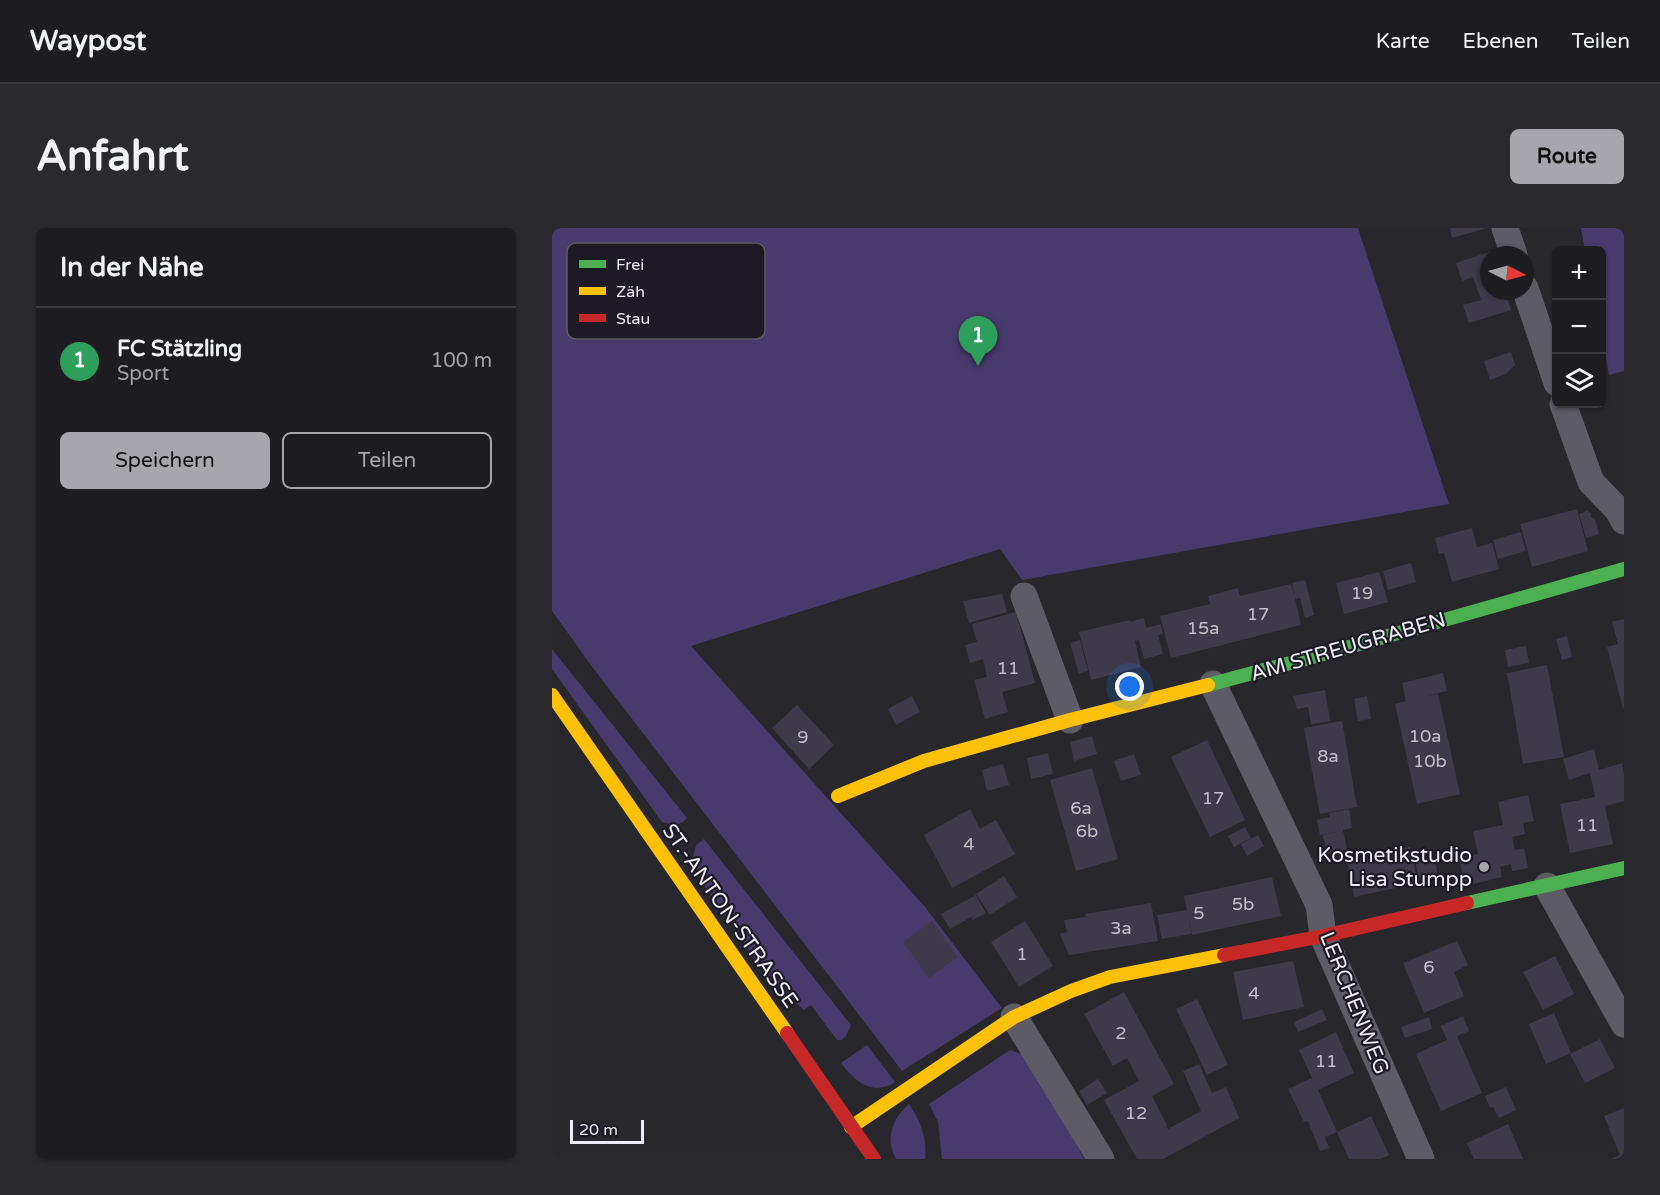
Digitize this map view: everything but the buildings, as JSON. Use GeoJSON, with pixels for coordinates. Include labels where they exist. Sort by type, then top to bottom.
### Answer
{"type":"FeatureCollection","features":[{"type":"Feature","properties":{"kind":"street"},"geometry":{"type":"LineString","coordinates":[[1505,228],[1511,246]]}},
{"type":"Feature","properties":{"kind":"street"},"geometry":{"type":"LineString","coordinates":[[1529,300],[1552,368]]}},
{"type":"Feature","properties":{"kind":"street"},"geometry":{"type":"LineString","coordinates":[[1564,408],[1591,482],[1618,510],[1624,521]]}},
{"type":"Feature","properties":{"kind":"street","name":"AM STREUGRABEN"},"geometry":{"type":"LineString","coordinates":[[838,796],[924,761],[1070,720],[1213,684],[1624,569]]}},
{"type":"Feature","properties":{"kind":"street"},"geometry":{"type":"LineString","coordinates":[[1024,596],[1070,720]]}},
{"type":"Feature","properties":{"kind":"street","name":"LERCHENWEG"},"geometry":{"type":"LineString","coordinates":[[1213,684],[1319,905],[1323,936],[1421,1159]]}},
{"type":"Feature","properties":{"kind":"street","name":"ST.-ANTON-STRASSE"},"geometry":{"type":"LineString","coordinates":[[552,695],[874,1159]]}},
{"type":"Feature","properties":{"kind":"street"},"geometry":{"type":"LineString","coordinates":[[851,1127],[1014,1017],[1110,976],[1323,936],[1624,868]]}},
{"type":"Feature","properties":{"kind":"street"},"geometry":{"type":"LineString","coordinates":[[1547,885],[1624,1024]]}},
{"type":"Feature","properties":{"kind":"street"},"geometry":{"type":"LineString","coordinates":[[1014,1017],[1101,1159]]}},
{"type":"Feature","properties":{"kind":"shaded area"},"geometry":{"type":"Polygon","coordinates":[[[552,228],[1358,228],[1449,504],[1022,580],[1000,549],[691,646],[925,907],[1002,1008],[902,1071],[593,668],[552,611],[552,228]]]}},
{"type":"Feature","properties":{"kind":"shaded area"},"geometry":{"type":"Polygon","coordinates":[[[1581,228],[1624,228],[1624,371],[1609,375],[1606,359],[1606,246],[1584,246],[1581,228]]]}},
{"type":"Feature","properties":{"kind":"shaded area"},"geometry":{"type":"Polygon","coordinates":[[[552,649],[687,818],[684,821],[676,824],[662,822],[552,669],[552,649]]]}},
{"type":"Feature","properties":{"kind":"shaded area"},"geometry":{"type":"Polygon","coordinates":[[[704,839],[851,1025],[842,1040],[837,1040],[811,1005],[804,1010],[770,980],[696,874],[691,865],[696,845],[704,839]]]}},
{"type":"Feature","properties":{"kind":"shaded area"},"geometry":{"type":"Polygon","coordinates":[[[867,1045],[895,1082],[879,1088],[865,1085],[852,1076],[841,1063],[867,1045]]]}},
{"type":"Feature","properties":{"kind":"shaded area"},"geometry":{"type":"Polygon","coordinates":[[[1010,1050],[1024,1055],[1037,1071],[1084,1159],[942,1159],[938,1122],[929,1104],[1010,1050]]]}},
{"type":"Feature","properties":{"kind":"shaded area"},"geometry":{"type":"Polygon","coordinates":[[[909,1104],[922,1130],[925,1159],[896,1159],[893,1151],[892,1129],[898,1116],[909,1104]]]}},
{"type":"Feature","properties":{"kind":"traffic: fast"},"geometry":{"type":"LineString","coordinates":[[1208,685],[1624,569]]}},
{"type":"Feature","properties":{"kind":"traffic: fast"},"geometry":{"type":"LineString","coordinates":[[1467,903],[1624,868]]}},
{"type":"Feature","properties":{"kind":"traffic: slow"},"geometry":{"type":"LineString","coordinates":[[838,796],[924,761],[1070,720],[1208,685]]}},
{"type":"Feature","properties":{"kind":"traffic: slow"},"geometry":{"type":"LineString","coordinates":[[552,695],[787,1033]]}},
{"type":"Feature","properties":{"kind":"traffic: slow"},"geometry":{"type":"LineString","coordinates":[[851,1127],[1014,1017],[1071,991],[1110,977],[1224,955]]}},
{"type":"Feature","properties":{"kind":"traffic: jam"},"geometry":{"type":"LineString","coordinates":[[1224,955],[1323,936],[1467,903]]}},
{"type":"Feature","properties":{"kind":"traffic: jam"},"geometry":{"type":"LineString","coordinates":[[787,1033],[874,1159]]}},
{"type":"Feature","properties":{"kind":"place","name":"FC Stätzling"},"geometry":{"type":"Point","coordinates":[978,366]}},
{"type":"Feature","properties":{"kind":"place","name":"Kosmetikstudio Lisa Stumpp"},"geometry":{"type":"Point","coordinates":[1484,867]}}]}
